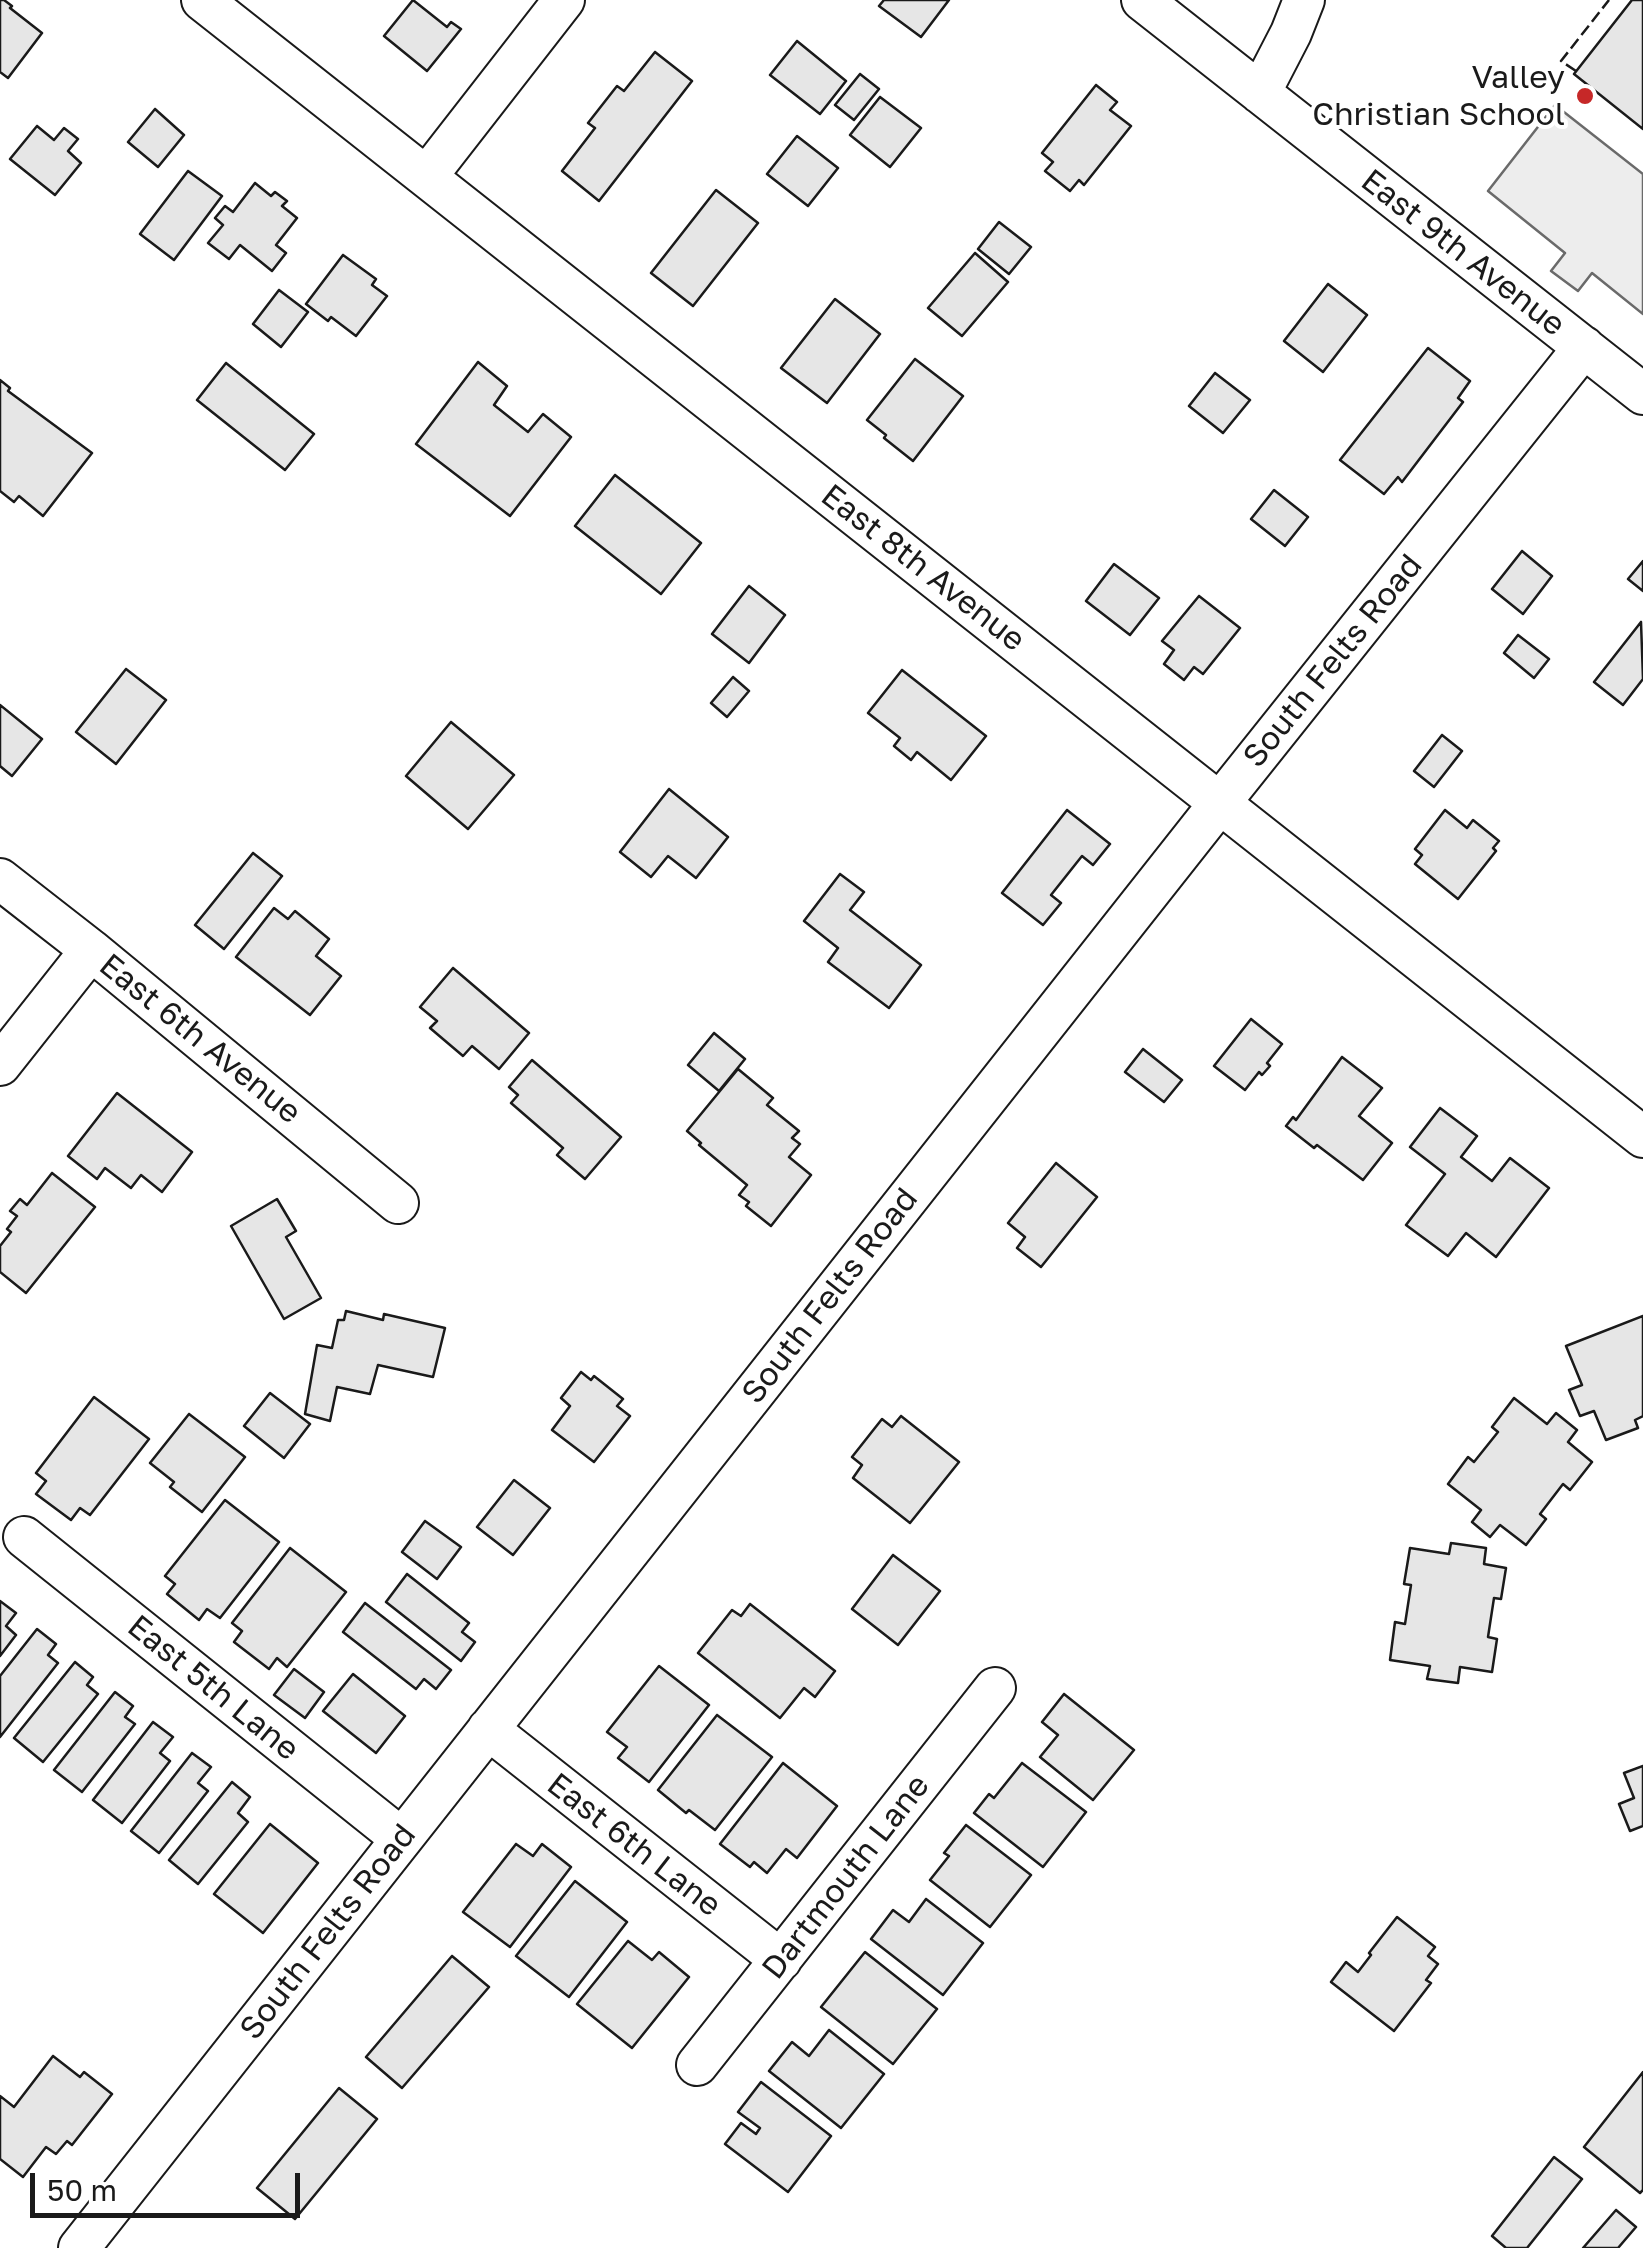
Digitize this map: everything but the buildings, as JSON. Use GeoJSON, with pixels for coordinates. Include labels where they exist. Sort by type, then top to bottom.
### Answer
{"type":"FeatureCollection","features":[{"type":"Feature","properties":{"kind":"street","name":"East 8th Avenue"},"geometry":{"type":"LineString","coordinates":[[202,0],[1643,1137]]}},
{"type":"Feature","properties":{"kind":"street"},"geometry":{"type":"LineString","coordinates":[[427,176],[564,0]]}},
{"type":"Feature","properties":{"kind":"street","name":"East 9th Avenue"},"geometry":{"type":"LineString","coordinates":[[1142,0],[1643,394]]}},
{"type":"Feature","properties":{"kind":"street"},"geometry":{"type":"LineString","coordinates":[[1260,93],[1292,33],[1304,0]]}},
{"type":"Feature","properties":{"kind":"street","name":"South Felts Road"},"geometry":{"type":"LineString","coordinates":[[79,2248],[1584,348]]}},
{"type":"Feature","properties":{"kind":"street","name":"East 6th Avenue"},"geometry":{"type":"LineString","coordinates":[[0,878],[398,1203]]}},
{"type":"Feature","properties":{"kind":"street"},"geometry":{"type":"LineString","coordinates":[[0,1066],[92,950]]}},
{"type":"Feature","properties":{"kind":"street","name":"East 5th Lane"},"geometry":{"type":"LineString","coordinates":[[24,1537],[402,1839]]}},
{"type":"Feature","properties":{"kind":"street","name":"Dartmouth Lane"},"geometry":{"type":"LineString","coordinates":[[697,2064],[995,1688]]}},
{"type":"Feature","properties":{"kind":"street","name":"East 6th Lane"},"geometry":{"type":"LineString","coordinates":[[488,1730],[780,1960]]}},
{"type":"Feature","properties":{"kind":"shaded area"},"geometry":{"type":"Polygon","coordinates":[[[1555,105],[1643,174],[1643,314],[1592,273],[1578,291],[1551,271],[1565,253],[1488,191],[1555,105]]]}},
{"type":"Feature","properties":{"kind":"fence"},"geometry":{"type":"LineString","coordinates":[[1576,71],[1561,61],[1609,0]]}},
{"type":"Feature","properties":{"kind":"place","name":"Valley Christian School"},"geometry":{"type":"Point","coordinates":[1585,96]}}]}
